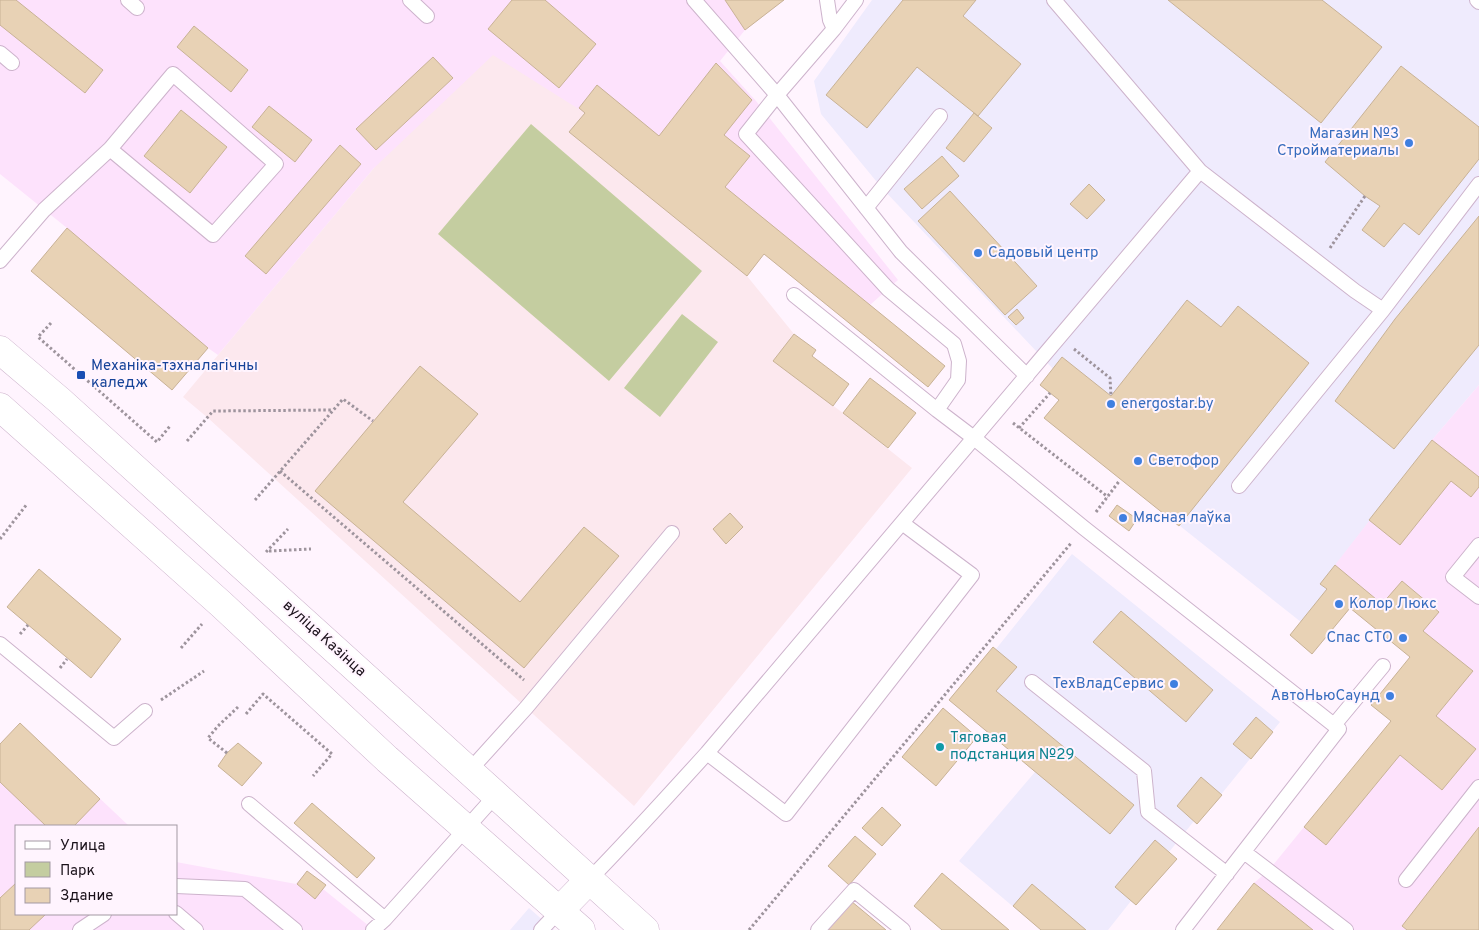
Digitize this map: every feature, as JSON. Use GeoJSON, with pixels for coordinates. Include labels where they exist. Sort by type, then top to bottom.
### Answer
{"type":"FeatureCollection","features":[{"type":"Feature","properties":{"kind":"main road","name":"вуліца Казінца"},"geometry":{"type":"LineString","coordinates":[[0,350],[470,770],[645,930]]}},
{"type":"Feature","properties":{"kind":"main road"},"geometry":{"type":"LineString","coordinates":[[0,407],[220,604],[387,760],[466,830],[550,920],[582,930]]}},
{"type":"Feature","properties":{"kind":"main road"},"geometry":{"type":"LineString","coordinates":[[550,920],[589,880]]}},
{"type":"Feature","properties":{"kind":"lane"},"geometry":{"type":"LineString","coordinates":[[410,0],[427,16]]}},
{"type":"Feature","properties":{"kind":"lane"},"geometry":{"type":"LineString","coordinates":[[694,0],[777,95],[901,252],[1027,376]]}},
{"type":"Feature","properties":{"kind":"lane"},"geometry":{"type":"LineString","coordinates":[[827,0],[830,20],[834,29]]}},
{"type":"Feature","properties":{"kind":"lane"},"geometry":{"type":"LineString","coordinates":[[856,0],[746,134],[888,289],[954,344],[959,361],[958,380],[937,410]]}},
{"type":"Feature","properties":{"kind":"lane"},"geometry":{"type":"LineString","coordinates":[[1054,0],[1200,171],[1319,264],[1383,310]]}},
{"type":"Feature","properties":{"kind":"lane"},"geometry":{"type":"LineString","coordinates":[[0,53],[12,63]]}},
{"type":"Feature","properties":{"kind":"lane"},"geometry":{"type":"LineString","coordinates":[[0,261],[44,210],[110,149],[173,74],[276,164],[213,234],[110,149]]}},
{"type":"Feature","properties":{"kind":"lane"},"geometry":{"type":"LineString","coordinates":[[866,208],[940,116]]}},
{"type":"Feature","properties":{"kind":"lane"},"geometry":{"type":"LineString","coordinates":[[589,880],[636,832],[655,808],[707,753],[998,412],[1200,171]]}},
{"type":"Feature","properties":{"kind":"lane"},"geometry":{"type":"LineString","coordinates":[[1239,486],[1383,310],[1479,184]]}},
{"type":"Feature","properties":{"kind":"lane"},"geometry":{"type":"LineString","coordinates":[[794,295],[1084,528],[1339,729],[1183,930]]}},
{"type":"Feature","properties":{"kind":"lane"},"geometry":{"type":"LineString","coordinates":[[707,753],[786,814],[972,575],[902,523]]}},
{"type":"Feature","properties":{"kind":"lane"},"geometry":{"type":"LineString","coordinates":[[470,770],[526,708],[672,533]]}},
{"type":"Feature","properties":{"kind":"lane"},"geometry":{"type":"LineString","coordinates":[[1479,544],[1453,577],[1479,597]]}},
{"type":"Feature","properties":{"kind":"lane"},"geometry":{"type":"LineString","coordinates":[[0,644],[114,738],[145,711]]}},
{"type":"Feature","properties":{"kind":"lane"},"geometry":{"type":"LineString","coordinates":[[1334,725],[1383,666]]}},
{"type":"Feature","properties":{"kind":"lane"},"geometry":{"type":"LineString","coordinates":[[1032,682],[1144,771],[1148,812],[1227,874]]}},
{"type":"Feature","properties":{"kind":"lane"},"geometry":{"type":"LineString","coordinates":[[1406,880],[1479,787]]}},
{"type":"Feature","properties":{"kind":"lane"},"geometry":{"type":"LineString","coordinates":[[373,930],[496,795]]}},
{"type":"Feature","properties":{"kind":"lane"},"geometry":{"type":"LineString","coordinates":[[249,804],[385,919]]}},
{"type":"Feature","properties":{"kind":"lane"},"geometry":{"type":"LineString","coordinates":[[1244,852],[1346,930]]}},
{"type":"Feature","properties":{"kind":"lane"},"geometry":{"type":"LineString","coordinates":[[178,886],[245,889],[295,930]]}},
{"type":"Feature","properties":{"kind":"lane"},"geometry":{"type":"LineString","coordinates":[[818,930],[854,890],[903,930]]}},
{"type":"Feature","properties":{"kind":"lane"},"geometry":{"type":"LineString","coordinates":[[80,930],[102,915]]}},
{"type":"Feature","properties":{"kind":"lane"},"geometry":{"type":"LineString","coordinates":[[178,915],[196,930]]}},
{"type":"Feature","properties":{"kind":"path"},"geometry":{"type":"LineString","coordinates":[[1319,264],[1365,196]]}},
{"type":"Feature","properties":{"kind":"path"},"geometry":{"type":"LineString","coordinates":[[51,323],[38,337],[156,442],[170,426]]}},
{"type":"Feature","properties":{"kind":"path"},"geometry":{"type":"LineString","coordinates":[[1059,338],[1110,378],[1111,396]]}},
{"type":"Feature","properties":{"kind":"path"},"geometry":{"type":"LineString","coordinates":[[1019,428],[1050,393]]}},
{"type":"Feature","properties":{"kind":"path"},"geometry":{"type":"LineString","coordinates":[[255,500],[343,398],[373,421]]}},
{"type":"Feature","properties":{"kind":"path"},"geometry":{"type":"LineString","coordinates":[[187,441],[213,411],[334,410]]}},
{"type":"Feature","properties":{"kind":"path"},"geometry":{"type":"LineString","coordinates":[[998,412],[1108,497]]}},
{"type":"Feature","properties":{"kind":"path"},"geometry":{"type":"LineString","coordinates":[[280,471],[509,667]]}},
{"type":"Feature","properties":{"kind":"path"},"geometry":{"type":"LineString","coordinates":[[749,930],[1084,528],[1120,480]]}},
{"type":"Feature","properties":{"kind":"path"},"geometry":{"type":"LineString","coordinates":[[0,539],[27,504]]}},
{"type":"Feature","properties":{"kind":"path"},"geometry":{"type":"LineString","coordinates":[[288,529],[268,550],[311,549]]}},
{"type":"Feature","properties":{"kind":"path"},"geometry":{"type":"LineString","coordinates":[[145,711],[204,671]]}},
{"type":"Feature","properties":{"kind":"path"},"geometry":{"type":"LineString","coordinates":[[246,714],[263,694],[332,754],[313,776]]}},
{"type":"Feature","properties":{"kind":"path"},"geometry":{"type":"LineString","coordinates":[[227,753],[208,738],[238,707]]}},
{"type":"Feature","properties":{"kind":"shaded area"},"geometry":{"type":"Polygon","coordinates":[[[0,0],[784,0],[745,30],[720,61],[756,101],[898,280],[870,305],[945,366],[928,387],[764,254],[747,276],[569,132],[584,113],[374,168],[218,355],[208,348],[172,390],[31,271],[67,228],[0,174],[0,0]]]}},
{"type":"Feature","properties":{"kind":"shaded area"},"geometry":{"type":"Polygon","coordinates":[[[872,0],[1479,0],[1479,385],[1432,440],[1321,584],[1327,589],[1301,622],[1044,418],[1059,400],[1040,385],[1053,369],[881,187],[821,114],[814,81],[872,0]]]}},
{"type":"Feature","properties":{"kind":"shaded area"},"geometry":{"type":"Polygon","coordinates":[[[493,55],[585,113],[569,132],[747,276],[794,334],[773,361],[912,468],[634,806],[183,397],[374,168],[493,55]]]}},
{"type":"Feature","properties":{"kind":"shaded area"},"geometry":{"type":"Polygon","coordinates":[[[1479,385],[1479,930],[1217,930],[1254,883],[1269,870],[1304,827],[1326,845],[1400,755],[1442,790],[1475,749],[1436,716],[1472,671],[1423,631],[1439,611],[1402,581],[1382,604],[1335,565],[1432,440],[1479,385]]]}},
{"type":"Feature","properties":{"kind":"shaded area"},"geometry":{"type":"Polygon","coordinates":[[[1072,554],[1280,722],[1197,824],[1194,821],[1169,852],[1177,859],[1136,905],[1131,901],[1108,930],[1041,930],[959,861],[1035,772],[949,700],[993,647],[996,649],[1072,554]]]}},
{"type":"Feature","properties":{"kind":"shaded area"},"geometry":{"type":"Polygon","coordinates":[[[20,723],[128,825],[15,825],[15,915],[178,915],[178,862],[296,884],[307,871],[326,885],[323,889],[374,930],[0,930],[0,744],[20,723]]]}},
{"type":"Feature","properties":{"kind":"shaded area"},"geometry":{"type":"Polygon","coordinates":[[[529,908],[554,930],[510,930],[529,908]]]}},
{"type":"Feature","properties":{"kind":"green space"},"geometry":{"type":"Polygon","coordinates":[[[531,124],[702,271],[609,381],[438,234],[531,124]]]}},
{"type":"Feature","properties":{"kind":"green space"},"geometry":{"type":"Polygon","coordinates":[[[682,314],[718,342],[660,417],[624,388],[682,314]]]}},
{"type":"Feature","properties":{"kind":"building"},"geometry":{"type":"Polygon","coordinates":[[[0,0],[16,0],[103,70],[85,93],[0,25],[0,0]]]}},
{"type":"Feature","properties":{"kind":"building"},"geometry":{"type":"Polygon","coordinates":[[[512,0],[545,0],[596,44],[559,88],[488,29],[512,0]]]}},
{"type":"Feature","properties":{"kind":"building"},"geometry":{"type":"Polygon","coordinates":[[[725,0],[784,0],[745,30],[725,0]]]}},
{"type":"Feature","properties":{"kind":"building"},"geometry":{"type":"Polygon","coordinates":[[[903,0],[976,0],[963,16],[1021,64],[978,116],[917,67],[867,128],[826,95],[903,0]]]}},
{"type":"Feature","properties":{"kind":"building"},"geometry":{"type":"Polygon","coordinates":[[[1168,0],[1322,0],[1382,47],[1321,123],[1168,0]]]}},
{"type":"Feature","properties":{"kind":"building"},"geometry":{"type":"Polygon","coordinates":[[[194,26],[248,70],[231,92],[177,47],[194,26]]]}},
{"type":"Feature","properties":{"kind":"building"},"geometry":{"type":"Polygon","coordinates":[[[433,57],[453,78],[376,150],[356,129],[433,57]]]}},
{"type":"Feature","properties":{"kind":"building"},"geometry":{"type":"Polygon","coordinates":[[[716,63],[752,100],[724,135],[750,156],[725,187],[945,366],[928,387],[764,254],[747,276],[569,132],[585,113],[579,108],[597,85],[659,136],[716,63]]]}},
{"type":"Feature","properties":{"kind":"building","name":"Магазин №3 Стройматериалы"},"geometry":{"type":"Polygon","coordinates":[[[1401,66],[1479,127],[1479,159],[1419,235],[1404,223],[1384,247],[1362,230],[1380,206],[1365,196],[1325,162],[1401,66]]]}},
{"type":"Feature","properties":{"kind":"building"},"geometry":{"type":"Polygon","coordinates":[[[269,106],[312,140],[295,162],[252,127],[269,106]]]}},
{"type":"Feature","properties":{"kind":"building"},"geometry":{"type":"Polygon","coordinates":[[[181,110],[227,147],[190,193],[144,156],[181,110]]]}},
{"type":"Feature","properties":{"kind":"building"},"geometry":{"type":"Polygon","coordinates":[[[974,113],[992,128],[964,162],[946,148],[974,113]]]}},
{"type":"Feature","properties":{"kind":"building"},"geometry":{"type":"Polygon","coordinates":[[[340,145],[361,164],[266,274],[245,256],[340,145]]]}},
{"type":"Feature","properties":{"kind":"building"},"geometry":{"type":"Polygon","coordinates":[[[942,156],[959,176],[922,209],[904,189],[942,156]]]}},
{"type":"Feature","properties":{"kind":"building"},"geometry":{"type":"Polygon","coordinates":[[[1089,184],[1105,200],[1087,219],[1070,204],[1089,184]]]}},
{"type":"Feature","properties":{"kind":"building","name":"Садовый центр"},"geometry":{"type":"Polygon","coordinates":[[[950,191],[1037,286],[1005,315],[918,221],[950,191]]]}},
{"type":"Feature","properties":{"kind":"building"},"geometry":{"type":"Polygon","coordinates":[[[1479,216],[1479,345],[1394,449],[1335,401],[1395,319],[1479,216]]]}},
{"type":"Feature","properties":{"kind":"building"},"geometry":{"type":"Polygon","coordinates":[[[67,228],[208,348],[172,390],[31,271],[67,228]]]}},
{"type":"Feature","properties":{"kind":"building"},"geometry":{"type":"Polygon","coordinates":[[[1187,300],[1221,327],[1238,306],[1309,363],[1179,526],[1044,418],[1059,400],[1040,385],[1062,357],[1111,396],[1187,300]]]}},
{"type":"Feature","properties":{"kind":"building"},"geometry":{"type":"Polygon","coordinates":[[[1017,309],[1024,318],[1016,325],[1008,317],[1017,309]]]}},
{"type":"Feature","properties":{"kind":"building"},"geometry":{"type":"Polygon","coordinates":[[[794,334],[816,350],[812,356],[849,384],[833,406],[773,361],[794,334]]]}},
{"type":"Feature","properties":{"kind":"building"},"geometry":{"type":"Polygon","coordinates":[[[420,366],[478,414],[403,502],[520,602],[584,527],[619,556],[524,668],[315,491],[420,366]]]}},
{"type":"Feature","properties":{"kind":"building"},"geometry":{"type":"Polygon","coordinates":[[[870,378],[916,413],[888,448],[843,413],[870,378]]]}},
{"type":"Feature","properties":{"kind":"building"},"geometry":{"type":"Polygon","coordinates":[[[1432,440],[1479,477],[1479,487],[1471,497],[1451,481],[1400,545],[1369,520],[1432,440]]]}},
{"type":"Feature","properties":{"kind":"building","name":"Мясная лаўка"},"geometry":{"type":"Polygon","coordinates":[[[1117,505],[1137,519],[1129,531],[1109,516],[1117,505]]]}},
{"type":"Feature","properties":{"kind":"building"},"geometry":{"type":"Polygon","coordinates":[[[730,513],[743,527],[726,544],[713,529],[730,513]]]}},
{"type":"Feature","properties":{"kind":"building"},"geometry":{"type":"Polygon","coordinates":[[[1335,565],[1382,604],[1402,581],[1439,612],[1423,631],[1473,671],[1436,716],[1476,749],[1442,790],[1400,755],[1326,845],[1304,827],[1391,721],[1371,705],[1410,657],[1350,608],[1312,654],[1290,635],[1327,589],[1320,584],[1335,565]]]}},
{"type":"Feature","properties":{"kind":"building"},"geometry":{"type":"Polygon","coordinates":[[[39,569],[121,639],[91,678],[7,607],[39,569]]]}},
{"type":"Feature","properties":{"kind":"building"},"geometry":{"type":"Polygon","coordinates":[[[1121,611],[1213,690],[1186,722],[1093,642],[1121,611]]]}},
{"type":"Feature","properties":{"kind":"building"},"geometry":{"type":"Polygon","coordinates":[[[993,647],[1017,667],[996,691],[1134,805],[1110,834],[949,700],[993,647]]]}},
{"type":"Feature","properties":{"kind":"building","name":"Тяговая подстанция №29"},"geometry":{"type":"Polygon","coordinates":[[[943,708],[977,737],[936,786],[902,757],[943,708]]]}},
{"type":"Feature","properties":{"kind":"building"},"geometry":{"type":"Polygon","coordinates":[[[1256,717],[1273,732],[1251,759],[1233,744],[1256,717]]]}},
{"type":"Feature","properties":{"kind":"building"},"geometry":{"type":"Polygon","coordinates":[[[20,723],[100,799],[75,825],[45,825],[0,782],[0,744],[20,723]]]}},
{"type":"Feature","properties":{"kind":"building"},"geometry":{"type":"Polygon","coordinates":[[[238,743],[262,763],[242,786],[218,766],[227,753],[238,743]]]}},
{"type":"Feature","properties":{"kind":"building"},"geometry":{"type":"Polygon","coordinates":[[[1201,777],[1222,795],[1197,824],[1177,806],[1201,777]]]}},
{"type":"Feature","properties":{"kind":"building"},"geometry":{"type":"Polygon","coordinates":[[[312,803],[375,858],[357,878],[294,823],[312,803]]]}},
{"type":"Feature","properties":{"kind":"building"},"geometry":{"type":"Polygon","coordinates":[[[882,807],[901,825],[882,846],[862,828],[882,807]]]}},
{"type":"Feature","properties":{"kind":"building"},"geometry":{"type":"Polygon","coordinates":[[[1479,827],[1479,930],[1407,930],[1402,926],[1479,827]]]}},
{"type":"Feature","properties":{"kind":"building"},"geometry":{"type":"Polygon","coordinates":[[[855,836],[876,854],[849,885],[828,866],[855,836]]]}},
{"type":"Feature","properties":{"kind":"building"},"geometry":{"type":"Polygon","coordinates":[[[1155,840],[1177,859],[1136,905],[1115,887],[1155,840]]]}},
{"type":"Feature","properties":{"kind":"building"},"geometry":{"type":"Polygon","coordinates":[[[307,871],[326,885],[315,899],[297,884],[307,871]]]}},
{"type":"Feature","properties":{"kind":"building"},"geometry":{"type":"Polygon","coordinates":[[[942,873],[1009,930],[942,930],[914,906],[942,873]]]}},
{"type":"Feature","properties":{"kind":"building"},"geometry":{"type":"Polygon","coordinates":[[[1254,883],[1313,930],[1217,930],[1254,883]]]}},
{"type":"Feature","properties":{"kind":"building"},"geometry":{"type":"Polygon","coordinates":[[[15,884],[15,915],[45,915],[29,930],[0,930],[0,898],[15,884]]]}},
{"type":"Feature","properties":{"kind":"building"},"geometry":{"type":"Polygon","coordinates":[[[1032,884],[1086,930],[1041,930],[1013,906],[1032,884]]]}},
{"type":"Feature","properties":{"kind":"building"},"geometry":{"type":"Polygon","coordinates":[[[851,901],[886,930],[826,930],[851,901]]]}},
{"type":"Feature","properties":{"kind":"place","name":"Магазин №3 Стройматериалы"},"geometry":{"type":"Point","coordinates":[1409,143]}},
{"type":"Feature","properties":{"kind":"place","name":"Садовый центр"},"geometry":{"type":"Point","coordinates":[978,253]}},
{"type":"Feature","properties":{"kind":"place","name":"Механіка-тэхналагічны каледж"},"geometry":{"type":"Point","coordinates":[81,375]}},
{"type":"Feature","properties":{"kind":"place","name":"energostar.by"},"geometry":{"type":"Point","coordinates":[1111,404]}},
{"type":"Feature","properties":{"kind":"place","name":"Светофор"},"geometry":{"type":"Point","coordinates":[1138,461]}},
{"type":"Feature","properties":{"kind":"place","name":"Мясная лаўка"},"geometry":{"type":"Point","coordinates":[1123,518]}},
{"type":"Feature","properties":{"kind":"place","name":"Колор Люкс"},"geometry":{"type":"Point","coordinates":[1339,604]}},
{"type":"Feature","properties":{"kind":"place","name":"Спас СТО"},"geometry":{"type":"Point","coordinates":[1403,638]}},
{"type":"Feature","properties":{"kind":"place","name":"ТехВладСервис"},"geometry":{"type":"Point","coordinates":[1174,684]}},
{"type":"Feature","properties":{"kind":"place","name":"АвтоНьюСаунд"},"geometry":{"type":"Point","coordinates":[1390,696]}},
{"type":"Feature","properties":{"kind":"place","name":"Тяговая подстанция №29"},"geometry":{"type":"Point","coordinates":[940,747]}}]}
